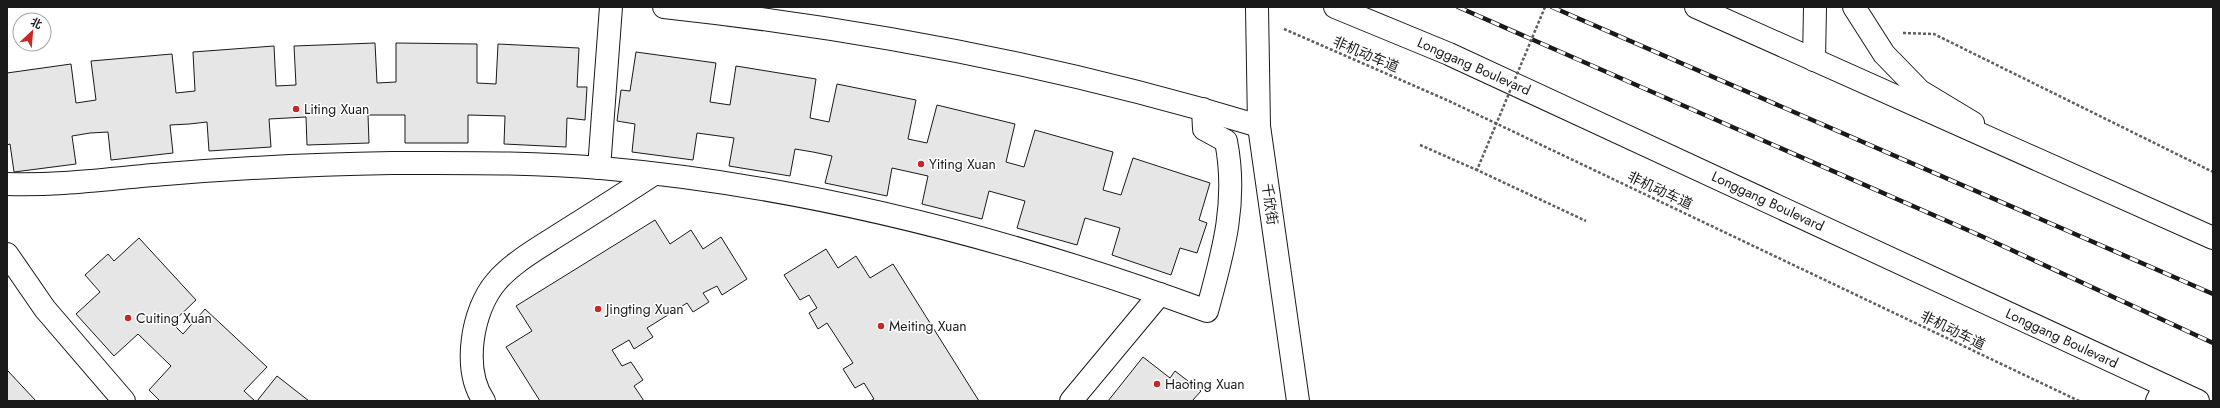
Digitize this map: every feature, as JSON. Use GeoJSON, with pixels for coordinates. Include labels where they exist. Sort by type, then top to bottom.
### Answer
{"type":"FeatureCollection","features":[{"type":"Feature","properties":{"kind":"main road"},"geometry":{"type":"LineString","coordinates":[[599,168],[611,7]]}},
{"type":"Feature","properties":{"kind":"main road"},"geometry":{"type":"LineString","coordinates":[[664,7],[761,18],[910,41],[1057,72],[1204,110],[1259,126]]}},
{"type":"Feature","properties":{"kind":"main road","name":"Longgang Boulevard"},"geometry":{"type":"LineString","coordinates":[[1335,7],[1449,54],[2161,393],[2198,401]]}},
{"type":"Feature","properties":{"kind":"main road"},"geometry":{"type":"LineString","coordinates":[[1696,7],[2213,238]]}},
{"type":"Feature","properties":{"kind":"main road"},"geometry":{"type":"LineString","coordinates":[[1814,60],[1815,7]]}},
{"type":"Feature","properties":{"kind":"main road"},"geometry":{"type":"LineString","coordinates":[[1854,7],[1884,54],[1920,91],[2022,153]]}},
{"type":"Feature","properties":{"kind":"main road","name":"千欣街"},"geometry":{"type":"LineString","coordinates":[[1257,12],[1259,126],[1298,401]]}},
{"type":"Feature","properties":{"kind":"main road"},"geometry":{"type":"LineString","coordinates":[[7,184],[40,186],[178,173],[320,165],[496,164],[599,168],[775,191],[949,228],[1037,253],[1207,311],[1226,241],[1230,214],[1230,162],[1226,141],[1204,129],[1204,110]]}},
{"type":"Feature","properties":{"kind":"main road"},"geometry":{"type":"LineString","coordinates":[[484,401],[479,394],[471,355],[477,316],[496,282],[526,256],[654,174]]}},
{"type":"Feature","properties":{"kind":"main road"},"geometry":{"type":"LineString","coordinates":[[7,254],[45,309],[124,401]]}},
{"type":"Feature","properties":{"kind":"main road"},"geometry":{"type":"LineString","coordinates":[[1071,401],[1160,294]]}},
{"type":"Feature","properties":{"kind":"path"},"geometry":{"type":"LineString","coordinates":[[1477,170],[1545,7]]}},
{"type":"Feature","properties":{"kind":"path","name":"非机动车道"},"geometry":{"type":"LineString","coordinates":[[1257,12],[1448,101],[2079,401]]}},
{"type":"Feature","properties":{"kind":"path"},"geometry":{"type":"LineString","coordinates":[[1896,33],[1934,34],[2213,172]]}},
{"type":"Feature","properties":{"kind":"path"},"geometry":{"type":"LineString","coordinates":[[1420,145],[1586,221]]}},
{"type":"Feature","properties":{"kind":"building","name":"Liting Xuan"},"geometry":{"type":"Polygon","coordinates":[[[375,43],[377,83],[396,82],[396,43],[477,44],[477,83],[496,84],[498,44],[579,48],[577,87],[587,87],[585,120],[567,118],[566,147],[504,144],[505,116],[468,115],[468,143],[405,143],[405,115],[368,115],[369,143],[307,145],[306,117],[269,119],[271,147],[209,151],[207,122],[170,125],[173,153],[111,160],[108,132],[90,133],[72,136],[76,164],[14,172],[10,144],[7,145],[7,73],[71,64],[76,103],[96,100],[91,61],[172,54],[176,93],[195,91],[193,52],[274,46],[276,86],[296,85],[294,46],[375,43]]]}},
{"type":"Feature","properties":{"kind":"building","name":"Yiting Xuan"},"geometry":{"type":"Polygon","coordinates":[[[636,52],[716,63],[710,102],[730,105],[736,66],[816,79],[810,118],[829,122],[837,84],[916,100],[908,139],[927,143],[937,105],[1015,124],[1006,162],[1024,167],[1035,130],[1113,152],[1103,190],[1121,195],[1133,158],[1210,183],[1199,220],[1207,223],[1197,253],[1180,248],[1171,275],[1112,255],[1120,228],[1085,218],[1077,245],[1017,228],[1025,201],[989,191],[982,219],[922,204],[928,176],[892,168],[887,196],[825,183],[832,156],[813,152],[795,149],[790,176],[729,166],[734,138],[697,133],[693,160],[632,152],[635,124],[617,121],[621,90],[630,91],[636,52]]]}},
{"type":"Feature","properties":{"kind":"building","name":"Jingting Xuan"},"geometry":{"type":"Polygon","coordinates":[[[655,220],[670,244],[691,230],[703,249],[721,237],[747,279],[722,295],[717,286],[703,293],[709,302],[693,312],[687,303],[647,328],[653,337],[634,349],[629,340],[612,350],[622,366],[631,362],[643,380],[634,386],[644,401],[540,401],[506,347],[532,331],[516,306],[655,220]]]}},
{"type":"Feature","properties":{"kind":"building","name":"Cuiting Xuan"},"geometry":{"type":"Polygon","coordinates":[[[139,238],[196,300],[172,323],[183,334],[205,309],[267,367],[244,391],[255,401],[160,401],[149,390],[171,366],[138,334],[114,356],[76,314],[100,292],[85,275],[108,254],[114,261],[139,238]]]}},
{"type":"Feature","properties":{"kind":"building","name":"Meiting Xuan"},"geometry":{"type":"Polygon","coordinates":[[[826,249],[838,268],[856,256],[870,278],[893,264],[979,401],[870,401],[874,399],[864,383],[855,388],[843,369],[853,363],[827,323],[818,329],[809,313],[817,308],[809,295],[800,300],[784,275],[826,249]]]}},
{"type":"Feature","properties":{"kind":"building","name":"Haoting Xuan"},"geometry":{"type":"Polygon","coordinates":[[[1143,357],[1170,378],[1175,371],[1201,391],[1192,401],[1108,401],[1143,357]]]}},
{"type":"Feature","properties":{"kind":"building"},"geometry":{"type":"Polygon","coordinates":[[[8,371],[36,401],[7,401],[8,371]]]}},
{"type":"Feature","properties":{"kind":"building"},"geometry":{"type":"Polygon","coordinates":[[[277,376],[309,401],[257,401],[277,376]]]}},
{"type":"Feature","properties":{"kind":"railway"},"geometry":{"type":"LineString","coordinates":[[1458,7],[1979,235],[2213,343]]}},
{"type":"Feature","properties":{"kind":"railway"},"geometry":{"type":"LineString","coordinates":[[1552,7],[2213,294]]}},
{"type":"Feature","properties":{"kind":"place","name":"Liting Xuan"},"geometry":{"type":"Point","coordinates":[296,109]}},
{"type":"Feature","properties":{"kind":"place","name":"Yiting Xuan"},"geometry":{"type":"Point","coordinates":[921,164]}},
{"type":"Feature","properties":{"kind":"place","name":"Jingting Xuan"},"geometry":{"type":"Point","coordinates":[598,309]}},
{"type":"Feature","properties":{"kind":"place","name":"Cuiting Xuan"},"geometry":{"type":"Point","coordinates":[128,318]}},
{"type":"Feature","properties":{"kind":"place","name":"Meiting Xuan"},"geometry":{"type":"Point","coordinates":[881,326]}},
{"type":"Feature","properties":{"kind":"place","name":"Haoting Xuan"},"geometry":{"type":"Point","coordinates":[1157,384]}}]}
